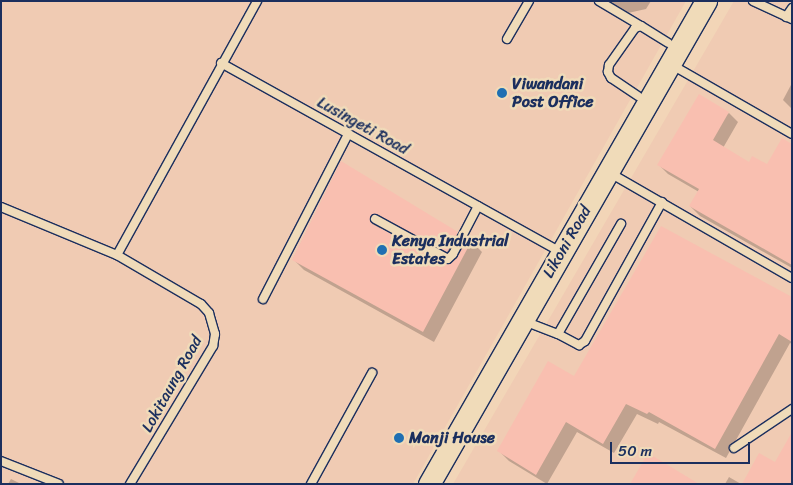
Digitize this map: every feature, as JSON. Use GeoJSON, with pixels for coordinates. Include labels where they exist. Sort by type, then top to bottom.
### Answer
{"type":"FeatureCollection","features":[{"type":"Feature","properties":{"kind":"street","name":"Likoni Road"},"geometry":{"type":"LineString","coordinates":[[420,484],[691,1]]}},
{"type":"Feature","properties":{"kind":"street","name":"Likoni Road"},"geometry":{"type":"LineString","coordinates":[[429,484],[706,1]]}},
{"type":"Feature","properties":{"kind":"lane"},"geometry":{"type":"LineString","coordinates":[[117,254],[257,1]]}},
{"type":"Feature","properties":{"kind":"lane"},"geometry":{"type":"LineString","coordinates":[[507,39],[529,1]]}},
{"type":"Feature","properties":{"kind":"lane"},"geometry":{"type":"LineString","coordinates":[[600,1],[668,43]]}},
{"type":"Feature","properties":{"kind":"lane"},"geometry":{"type":"LineString","coordinates":[[753,1],[789,18],[792,8]]}},
{"type":"Feature","properties":{"kind":"lane"},"geometry":{"type":"LineString","coordinates":[[638,96],[611,78],[608,72],[609,65],[630,32],[641,26]]}},
{"type":"Feature","properties":{"kind":"lane","name":"Lusingeti Road"},"geometry":{"type":"LineString","coordinates":[[221,63],[553,248]]}},
{"type":"Feature","properties":{"kind":"lane"},"geometry":{"type":"LineString","coordinates":[[670,64],[792,134]]}},
{"type":"Feature","properties":{"kind":"lane"},"geometry":{"type":"LineString","coordinates":[[263,299],[348,134]]}},
{"type":"Feature","properties":{"kind":"lane"},"geometry":{"type":"LineString","coordinates":[[608,172],[792,278]]}},
{"type":"Feature","properties":{"kind":"lane"},"geometry":{"type":"LineString","coordinates":[[523,320],[579,345],[585,341],[662,202]]}},
{"type":"Feature","properties":{"kind":"lane","name":"Lokitaung Road"},"geometry":{"type":"LineString","coordinates":[[1,206],[117,254],[201,304],[209,313],[215,334],[213,346],[130,484]]}},
{"type":"Feature","properties":{"kind":"lane"},"geometry":{"type":"LineString","coordinates":[[375,219],[448,259],[453,254],[478,206]]}},
{"type":"Feature","properties":{"kind":"lane"},"geometry":{"type":"LineString","coordinates":[[558,334],[621,224]]}},
{"type":"Feature","properties":{"kind":"lane"},"geometry":{"type":"LineString","coordinates":[[311,484],[372,373]]}},
{"type":"Feature","properties":{"kind":"lane"},"geometry":{"type":"LineString","coordinates":[[734,448],[792,409]]}},
{"type":"Feature","properties":{"kind":"lane"},"geometry":{"type":"LineString","coordinates":[[1,461],[59,484]]}},
{"type":"Feature","properties":{"kind":"shaded area"},"geometry":{"type":"Polygon","coordinates":[[[1,1],[686,1],[413,484],[1,484],[1,1]]]}},
{"type":"Feature","properties":{"kind":"shaded area"},"geometry":{"type":"Polygon","coordinates":[[[734,1],[792,1],[792,484],[453,484],[734,1]]]}},
{"type":"Feature","properties":{"kind":"building"},"geometry":{"type":"Polygon","coordinates":[[[699,94],[729,112],[713,140],[749,162],[752,156],[767,164],[782,138],[792,144],[792,265],[689,206],[699,189],[657,165],[699,94]]]}},
{"type":"Feature","properties":{"kind":"building","name":"Kenya Industrial Estates"},"geometry":{"type":"Polygon","coordinates":[[[341,161],[458,232],[447,252],[377,214],[370,217],[372,224],[448,265],[457,258],[468,238],[472,240],[423,332],[292,260],[341,161]]]}},
{"type":"Feature","properties":{"kind":"building"},"geometry":{"type":"Polygon","coordinates":[[[661,226],[792,297],[792,342],[779,334],[715,449],[649,412],[647,414],[626,404],[603,444],[566,422],[536,475],[497,451],[548,361],[574,376],[661,226]]]}},
{"type":"Feature","properties":{"kind":"building"},"geometry":{"type":"Polygon","coordinates":[[[792,432],[792,484],[742,484],[759,453],[775,462],[792,432]]]}},
{"type":"Feature","properties":{"kind":"building"},"geometry":{"type":"Polygon","coordinates":[[[648,453],[699,484],[630,484],[648,453]]]}},
{"type":"Feature","properties":{"kind":"place","name":"Viwandani Post Office"},"geometry":{"type":"Point","coordinates":[502,93]}},
{"type":"Feature","properties":{"kind":"place","name":"Kenya Industrial Estates"},"geometry":{"type":"Point","coordinates":[382,250]}},
{"type":"Feature","properties":{"kind":"place","name":"Manji House"},"geometry":{"type":"Point","coordinates":[399,438]}}]}
